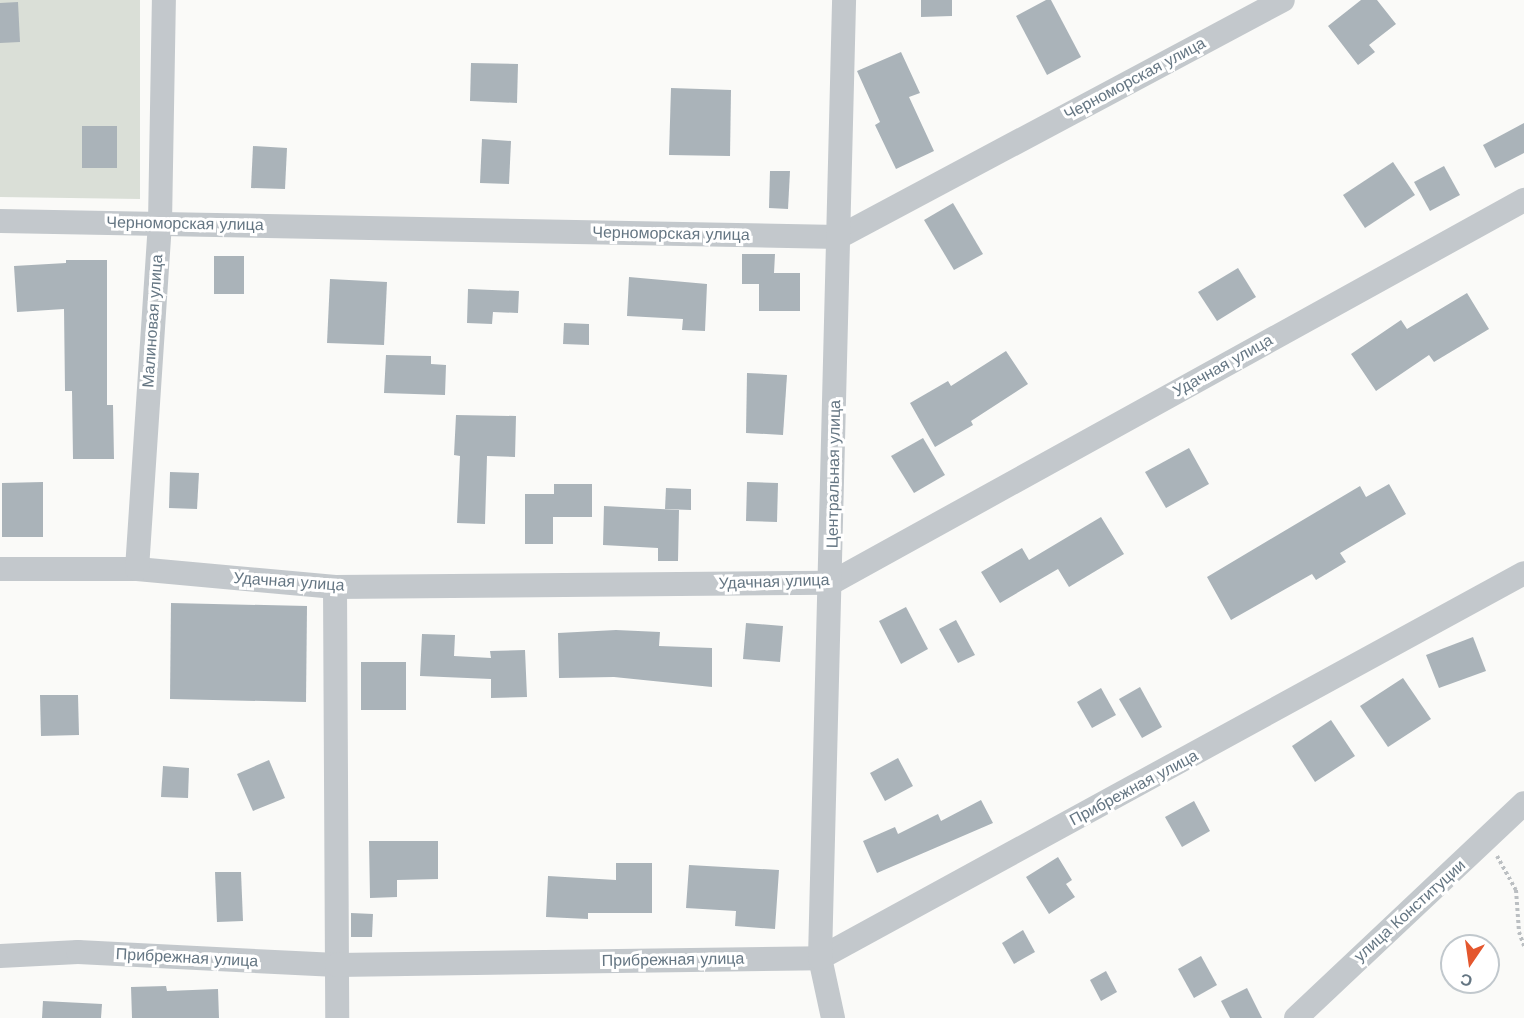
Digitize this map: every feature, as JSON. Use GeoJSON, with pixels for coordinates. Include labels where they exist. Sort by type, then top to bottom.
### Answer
{"type":"FeatureCollection","features":[{"type":"Feature","properties":{"kind":"street","name":"Малиновая улица"},"geometry":{"type":"LineString","coordinates":[[136,569],[160,223],[164,0]]}},
{"type":"Feature","properties":{"kind":"street","name":"Центральная улица"},"geometry":{"type":"LineString","coordinates":[[833,1018],[820,958],[844,0]]}},
{"type":"Feature","properties":{"kind":"street","name":"Черноморская улица"},"geometry":{"type":"LineString","coordinates":[[0,221],[839,237],[1282,0]]}},
{"type":"Feature","properties":{"kind":"street","name":"Удачная улица"},"geometry":{"type":"LineString","coordinates":[[0,569],[136,569],[334,587],[831,583],[1524,200]]}},
{"type":"Feature","properties":{"kind":"street","name":"Прибрежная улица"},"geometry":{"type":"LineString","coordinates":[[0,956],[78,952],[337,965],[820,958],[1283,707],[1524,573]]}},
{"type":"Feature","properties":{"kind":"street"},"geometry":{"type":"LineString","coordinates":[[334,587],[337,1018]]}},
{"type":"Feature","properties":{"kind":"street","name":"улица Конституции"},"geometry":{"type":"LineString","coordinates":[[1296,1018],[1524,803]]}},
{"type":"Feature","properties":{"kind":"path"},"geometry":{"type":"LineString","coordinates":[[1488,839],[1516,890],[1519,932],[1524,946]]}},
{"type":"Feature","properties":{"kind":"shaded area"},"geometry":{"type":"Polygon","coordinates":[[[0,0],[140,0],[140,199],[0,197],[0,0]]]}},
{"type":"Feature","properties":{"kind":"building"},"geometry":{"type":"Polygon","coordinates":[[[921,0],[952,0],[952,16],[921,17],[921,0]]]}},
{"type":"Feature","properties":{"kind":"building"},"geometry":{"type":"Polygon","coordinates":[[[1046,0],[1051,0],[1081,57],[1047,75],[1016,16],[1046,0]]]}},
{"type":"Feature","properties":{"kind":"building"},"geometry":{"type":"Polygon","coordinates":[[[1361,0],[1377,0],[1396,24],[1369,45],[1375,52],[1358,65],[1328,26],[1361,0]]]}},
{"type":"Feature","properties":{"kind":"building"},"geometry":{"type":"Polygon","coordinates":[[[18,2],[20,42],[0,43],[0,3],[18,2]]]}},
{"type":"Feature","properties":{"kind":"building"},"geometry":{"type":"Polygon","coordinates":[[[901,52],[920,93],[909,97],[934,151],[896,169],[875,125],[880,122],[857,71],[901,52]]]}},
{"type":"Feature","properties":{"kind":"building"},"geometry":{"type":"Polygon","coordinates":[[[471,63],[518,64],[517,103],[470,101],[471,63]]]}},
{"type":"Feature","properties":{"kind":"building"},"geometry":{"type":"Polygon","coordinates":[[[671,88],[731,90],[730,156],[669,155],[671,88]]]}},
{"type":"Feature","properties":{"kind":"building"},"geometry":{"type":"Polygon","coordinates":[[[1524,123],[1524,153],[1495,168],[1483,145],[1524,123]]]}},
{"type":"Feature","properties":{"kind":"building"},"geometry":{"type":"Polygon","coordinates":[[[82,126],[117,126],[117,168],[82,168],[82,126]]]}},
{"type":"Feature","properties":{"kind":"building"},"geometry":{"type":"Polygon","coordinates":[[[482,139],[511,141],[509,184],[480,183],[482,139]]]}},
{"type":"Feature","properties":{"kind":"building"},"geometry":{"type":"Polygon","coordinates":[[[253,146],[287,148],[285,189],[251,188],[253,146]]]}},
{"type":"Feature","properties":{"kind":"building"},"geometry":{"type":"Polygon","coordinates":[[[1393,162],[1415,195],[1365,228],[1343,195],[1393,162]]]}},
{"type":"Feature","properties":{"kind":"building"},"geometry":{"type":"Polygon","coordinates":[[[1444,166],[1460,195],[1430,211],[1414,182],[1444,166]]]}},
{"type":"Feature","properties":{"kind":"building"},"geometry":{"type":"Polygon","coordinates":[[[770,171],[790,171],[788,209],[769,208],[770,171]]]}},
{"type":"Feature","properties":{"kind":"building"},"geometry":{"type":"Polygon","coordinates":[[[953,203],[983,254],[954,270],[924,220],[953,203]]]}},
{"type":"Feature","properties":{"kind":"building"},"geometry":{"type":"Polygon","coordinates":[[[742,254],[775,254],[774,273],[800,273],[800,311],[759,311],[759,284],[742,284],[742,254]]]}},
{"type":"Feature","properties":{"kind":"building"},"geometry":{"type":"Polygon","coordinates":[[[214,256],[244,256],[244,294],[214,294],[214,256]]]}},
{"type":"Feature","properties":{"kind":"building"},"geometry":{"type":"Polygon","coordinates":[[[66,260],[107,260],[107,405],[113,405],[114,459],[73,459],[72,391],[65,391],[64,309],[17,312],[14,266],[66,263],[66,260]]]}},
{"type":"Feature","properties":{"kind":"building"},"geometry":{"type":"Polygon","coordinates":[[[1238,268],[1256,297],[1217,321],[1198,292],[1238,268]]]}},
{"type":"Feature","properties":{"kind":"building"},"geometry":{"type":"Polygon","coordinates":[[[629,277],[707,284],[705,331],[682,330],[683,319],[627,316],[629,277]]]}},
{"type":"Feature","properties":{"kind":"building"},"geometry":{"type":"Polygon","coordinates":[[[330,279],[387,282],[384,345],[327,343],[330,279]]]}},
{"type":"Feature","properties":{"kind":"building"},"geometry":{"type":"Polygon","coordinates":[[[468,289],[519,291],[518,313],[493,312],[492,324],[467,323],[468,289]]]}},
{"type":"Feature","properties":{"kind":"building"},"geometry":{"type":"Polygon","coordinates":[[[1467,293],[1489,329],[1434,362],[1429,355],[1376,391],[1351,354],[1401,320],[1407,329],[1467,293]]]}},
{"type":"Feature","properties":{"kind":"building"},"geometry":{"type":"Polygon","coordinates":[[[564,323],[589,324],[589,345],[563,344],[564,323]]]}},
{"type":"Feature","properties":{"kind":"building"},"geometry":{"type":"Polygon","coordinates":[[[1006,351],[1028,384],[971,421],[973,425],[935,447],[910,403],[948,381],[951,386],[1006,351]]]}},
{"type":"Feature","properties":{"kind":"building"},"geometry":{"type":"Polygon","coordinates":[[[386,355],[431,356],[431,364],[446,365],[445,395],[384,393],[386,355]]]}},
{"type":"Feature","properties":{"kind":"building"},"geometry":{"type":"Polygon","coordinates":[[[747,373],[787,375],[783,435],[746,433],[747,373]]]}},
{"type":"Feature","properties":{"kind":"building"},"geometry":{"type":"Polygon","coordinates":[[[456,415],[516,416],[515,457],[487,456],[485,524],[457,523],[460,456],[454,455],[456,415]]]}},
{"type":"Feature","properties":{"kind":"building"},"geometry":{"type":"Polygon","coordinates":[[[923,438],[945,475],[914,493],[891,456],[923,438]]]}},
{"type":"Feature","properties":{"kind":"building"},"geometry":{"type":"Polygon","coordinates":[[[1189,448],[1209,484],[1166,508],[1145,472],[1189,448]]]}},
{"type":"Feature","properties":{"kind":"building"},"geometry":{"type":"Polygon","coordinates":[[[170,472],[199,473],[197,509],[169,508],[170,472]]]}},
{"type":"Feature","properties":{"kind":"building"},"geometry":{"type":"Polygon","coordinates":[[[43,482],[43,537],[2,537],[2,483],[43,482]]]}},
{"type":"Feature","properties":{"kind":"building"},"geometry":{"type":"Polygon","coordinates":[[[747,482],[778,483],[777,522],[746,521],[747,482]]]}},
{"type":"Feature","properties":{"kind":"building"},"geometry":{"type":"Polygon","coordinates":[[[554,484],[592,484],[592,517],[553,517],[553,544],[525,544],[525,494],[554,494],[554,484]]]}},
{"type":"Feature","properties":{"kind":"building"},"geometry":{"type":"Polygon","coordinates":[[[1389,484],[1406,514],[1340,553],[1346,562],[1316,580],[1312,574],[1231,620],[1207,577],[1360,486],[1366,497],[1389,484]]]}},
{"type":"Feature","properties":{"kind":"building"},"geometry":{"type":"Polygon","coordinates":[[[666,488],[691,489],[691,510],[665,509],[666,488]]]}},
{"type":"Feature","properties":{"kind":"building"},"geometry":{"type":"Polygon","coordinates":[[[604,506],[679,510],[678,561],[658,561],[658,548],[603,545],[604,506]]]}},
{"type":"Feature","properties":{"kind":"building"},"geometry":{"type":"Polygon","coordinates":[[[1101,517],[1124,554],[1069,587],[1058,569],[1000,603],[981,572],[1022,548],[1029,560],[1101,517]]]}},
{"type":"Feature","properties":{"kind":"building"},"geometry":{"type":"Polygon","coordinates":[[[171,603],[307,606],[306,702],[170,699],[171,603]]]}},
{"type":"Feature","properties":{"kind":"building"},"geometry":{"type":"Polygon","coordinates":[[[906,607],[928,649],[901,664],[879,621],[906,607]]]}},
{"type":"Feature","properties":{"kind":"building"},"geometry":{"type":"Polygon","coordinates":[[[956,620],[975,655],[958,663],[939,629],[956,620]]]}},
{"type":"Feature","properties":{"kind":"building"},"geometry":{"type":"Polygon","coordinates":[[[746,623],[783,626],[780,662],[743,659],[746,623]]]}},
{"type":"Feature","properties":{"kind":"building"},"geometry":{"type":"Polygon","coordinates":[[[616,630],[660,632],[659,646],[712,648],[712,687],[614,677],[559,678],[558,633],[616,630]]]}},
{"type":"Feature","properties":{"kind":"building"},"geometry":{"type":"Polygon","coordinates":[[[422,634],[455,635],[454,656],[491,658],[490,651],[525,650],[527,697],[491,698],[491,679],[420,676],[422,634]]]}},
{"type":"Feature","properties":{"kind":"building"},"geometry":{"type":"Polygon","coordinates":[[[1473,637],[1486,671],[1439,688],[1426,655],[1473,637]]]}},
{"type":"Feature","properties":{"kind":"building"},"geometry":{"type":"Polygon","coordinates":[[[361,662],[406,662],[406,710],[361,710],[361,662]]]}},
{"type":"Feature","properties":{"kind":"building"},"geometry":{"type":"Polygon","coordinates":[[[1403,678],[1431,719],[1388,747],[1360,706],[1403,678]]]}},
{"type":"Feature","properties":{"kind":"building"},"geometry":{"type":"Polygon","coordinates":[[[1140,687],[1162,727],[1142,738],[1119,699],[1140,687]]]}},
{"type":"Feature","properties":{"kind":"building"},"geometry":{"type":"Polygon","coordinates":[[[1101,688],[1116,715],[1092,728],[1077,702],[1101,688]]]}},
{"type":"Feature","properties":{"kind":"building"},"geometry":{"type":"Polygon","coordinates":[[[40,695],[78,695],[79,735],[41,736],[40,695]]]}},
{"type":"Feature","properties":{"kind":"building"},"geometry":{"type":"Polygon","coordinates":[[[1331,720],[1355,756],[1315,782],[1292,746],[1331,720]]]}},
{"type":"Feature","properties":{"kind":"building"},"geometry":{"type":"Polygon","coordinates":[[[898,758],[913,786],[885,801],[870,773],[898,758]]]}},
{"type":"Feature","properties":{"kind":"building"},"geometry":{"type":"Polygon","coordinates":[[[269,760],[285,798],[253,811],[237,774],[269,760]]]}},
{"type":"Feature","properties":{"kind":"building"},"geometry":{"type":"Polygon","coordinates":[[[163,766],[189,768],[188,798],[161,797],[163,766]]]}},
{"type":"Feature","properties":{"kind":"building"},"geometry":{"type":"Polygon","coordinates":[[[981,800],[993,823],[877,873],[863,841],[895,827],[898,834],[938,814],[941,821],[981,800]]]}},
{"type":"Feature","properties":{"kind":"building"},"geometry":{"type":"Polygon","coordinates":[[[1194,801],[1210,831],[1182,847],[1165,817],[1194,801]]]}},
{"type":"Feature","properties":{"kind":"building"},"geometry":{"type":"Polygon","coordinates":[[[369,841],[438,841],[438,879],[397,880],[397,897],[370,898],[369,841]]]}},
{"type":"Feature","properties":{"kind":"building"},"geometry":{"type":"Polygon","coordinates":[[[1058,857],[1072,880],[1066,884],[1075,897],[1049,914],[1026,877],[1058,857]]]}},
{"type":"Feature","properties":{"kind":"building"},"geometry":{"type":"Polygon","coordinates":[[[616,863],[652,863],[652,913],[588,913],[588,919],[546,917],[548,876],[616,880],[616,863]]]}},
{"type":"Feature","properties":{"kind":"building"},"geometry":{"type":"Polygon","coordinates":[[[689,865],[779,870],[775,929],[735,926],[736,911],[686,908],[689,865]]]}},
{"type":"Feature","properties":{"kind":"building"},"geometry":{"type":"Polygon","coordinates":[[[215,872],[241,872],[243,921],[217,922],[215,872]]]}},
{"type":"Feature","properties":{"kind":"building"},"geometry":{"type":"Polygon","coordinates":[[[351,913],[373,914],[372,937],[351,937],[351,913]]]}},
{"type":"Feature","properties":{"kind":"building"},"geometry":{"type":"Polygon","coordinates":[[[1023,930],[1035,952],[1014,964],[1002,943],[1023,930]]]}},
{"type":"Feature","properties":{"kind":"building"},"geometry":{"type":"Polygon","coordinates":[[[1201,956],[1217,985],[1194,998],[1178,969],[1201,956]]]}},
{"type":"Feature","properties":{"kind":"building"},"geometry":{"type":"Polygon","coordinates":[[[1106,971],[1117,992],[1101,1001],[1090,980],[1106,971]]]}},
{"type":"Feature","properties":{"kind":"building"},"geometry":{"type":"Polygon","coordinates":[[[166,986],[167,991],[218,989],[219,1018],[132,1018],[131,987],[166,986]]]}},
{"type":"Feature","properties":{"kind":"building"},"geometry":{"type":"Polygon","coordinates":[[[1247,988],[1262,1018],[1230,1018],[1221,1001],[1247,988]]]}},
{"type":"Feature","properties":{"kind":"building"},"geometry":{"type":"Polygon","coordinates":[[[43,1001],[102,1004],[101,1018],[42,1018],[43,1001]]]}}]}
